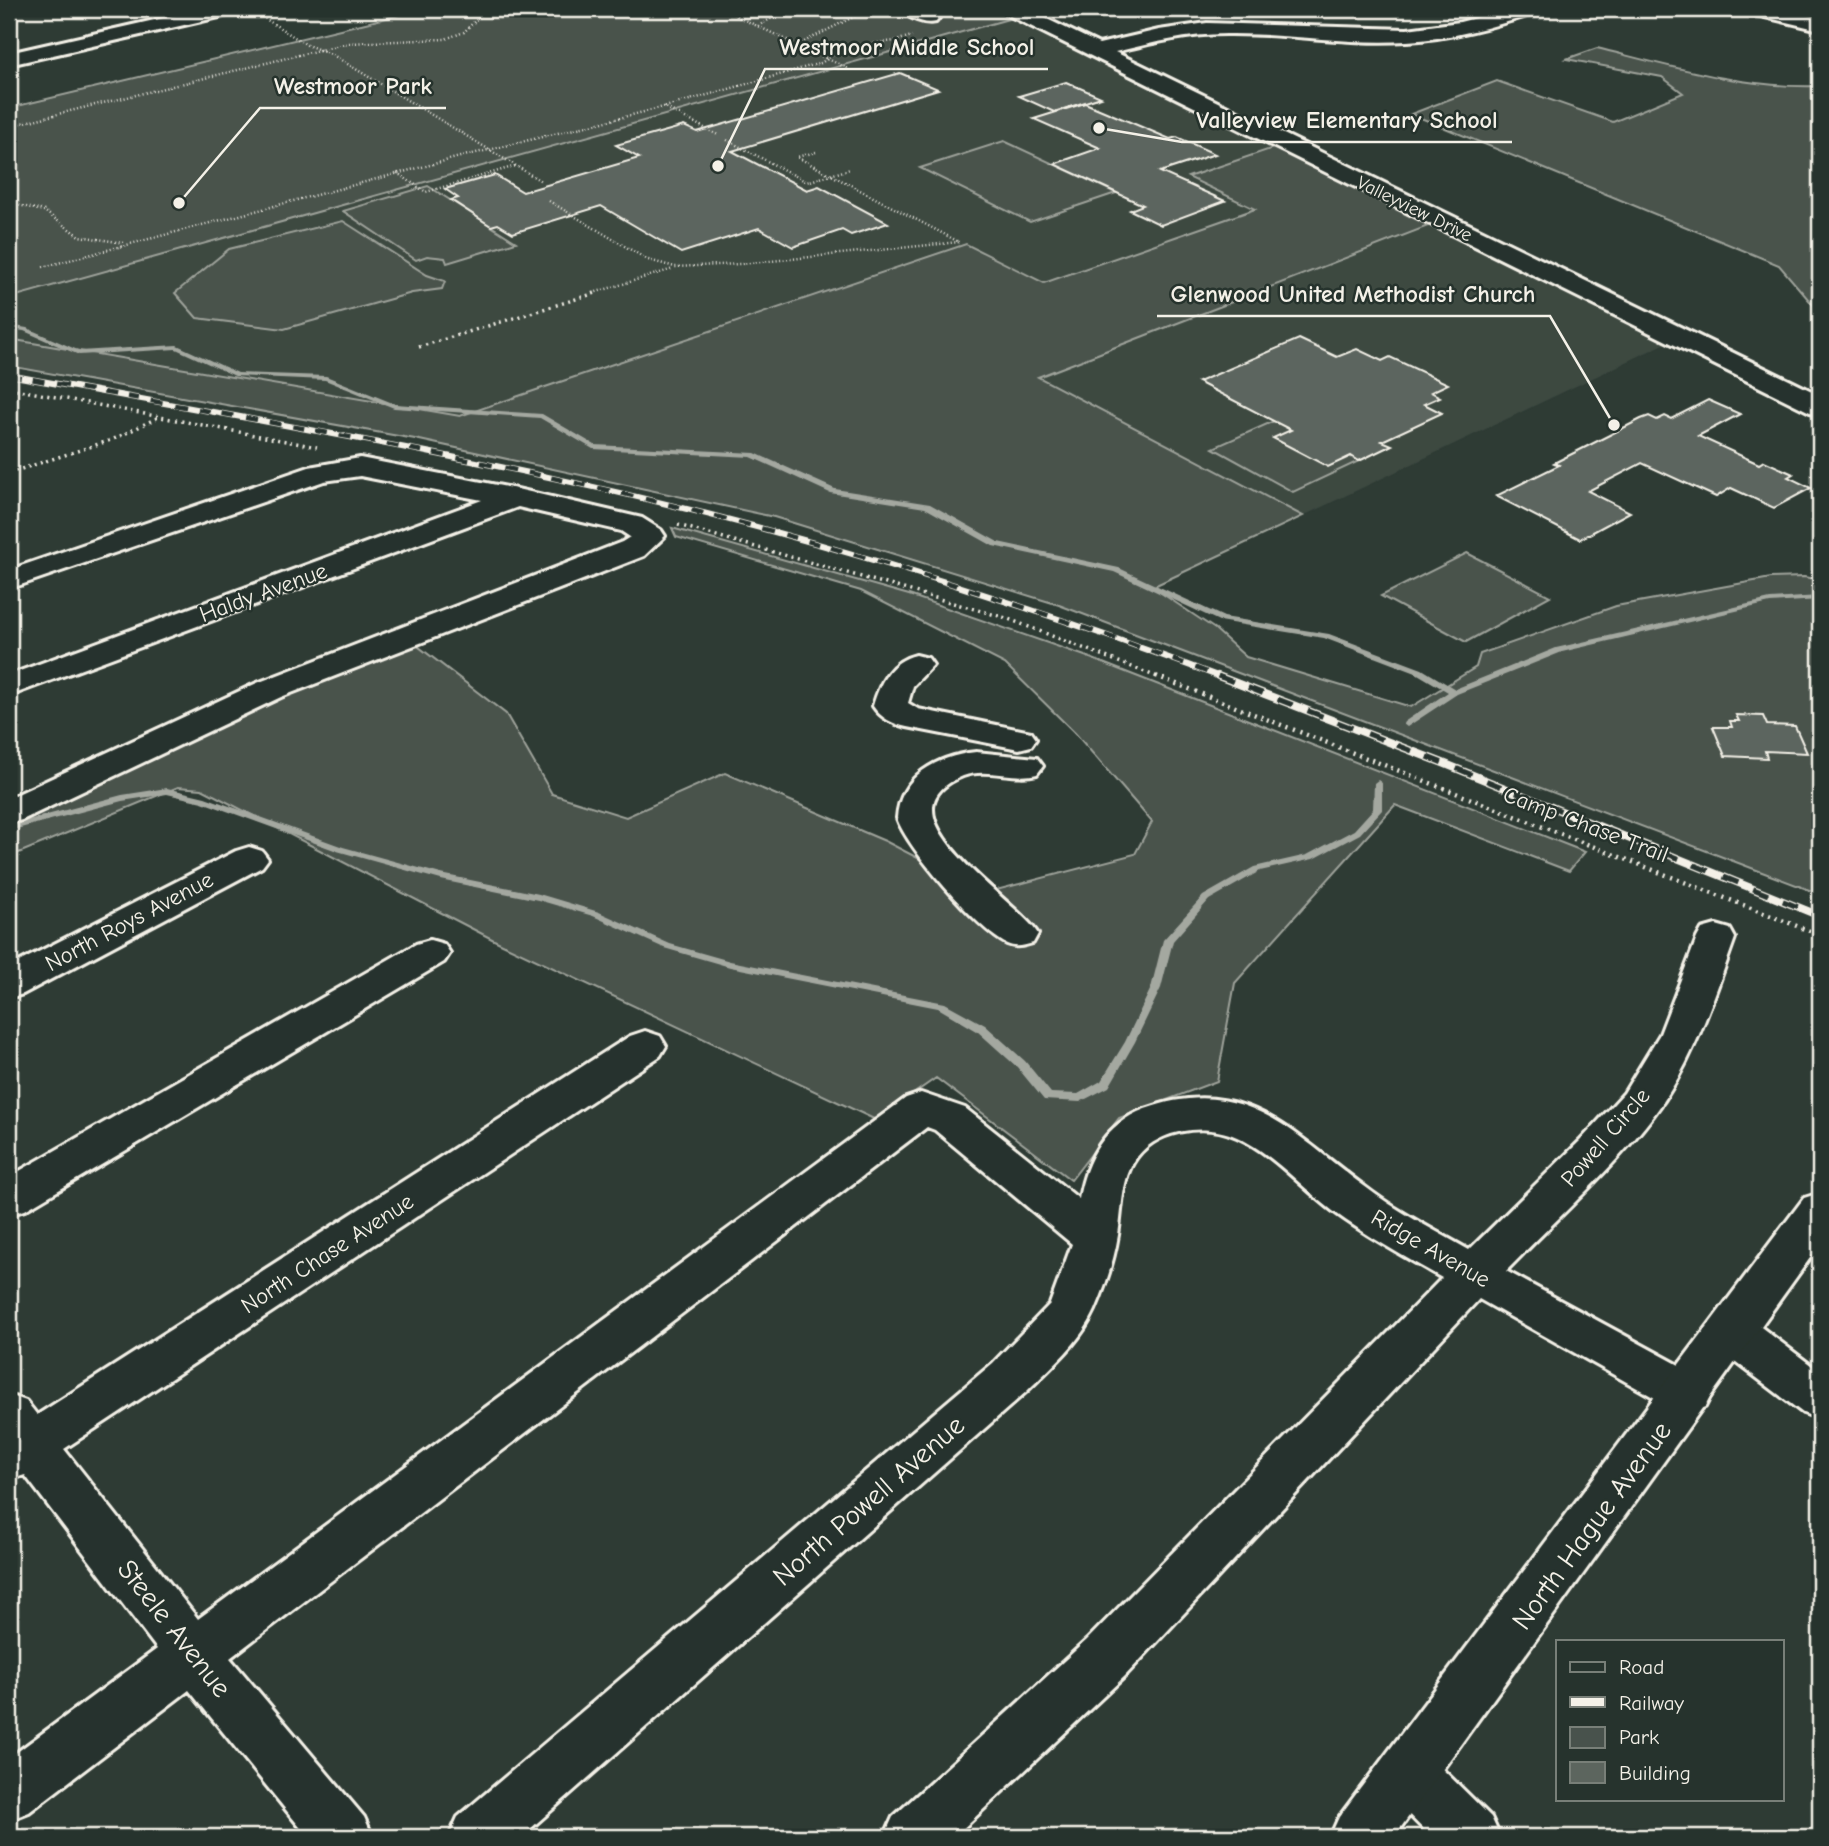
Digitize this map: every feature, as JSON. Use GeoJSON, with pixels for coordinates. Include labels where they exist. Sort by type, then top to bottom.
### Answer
{"type":"FeatureCollection","features":[{"type":"Feature","properties":{"kind":"street"},"geometry":{"type":"LineString","coordinates":[[9,59],[228,9]]}},
{"type":"Feature","properties":{"kind":"street"},"geometry":{"type":"LineString","coordinates":[[910,9],[922,25]]}},
{"type":"Feature","properties":{"kind":"street","name":"Valleyview Drive"},"geometry":{"type":"LineString","coordinates":[[1011,9],[1820,407]]}},
{"type":"Feature","properties":{"kind":"street"},"geometry":{"type":"LineString","coordinates":[[1097,51],[1161,35],[1202,29],[1390,36],[1422,34],[1482,24],[1530,9]]}},
{"type":"Feature","properties":{"kind":"street"},"geometry":{"type":"LineString","coordinates":[[1755,9],[1820,24]]}},
{"type":"Feature","properties":{"kind":"street"},"geometry":{"type":"LineString","coordinates":[[1390,36],[1402,58]]}},
{"type":"Feature","properties":{"kind":"street"},"geometry":{"type":"LineString","coordinates":[[9,580],[319,473],[360,467],[631,524],[650,536],[633,549],[269,690],[9,812]]}},
{"type":"Feature","properties":{"kind":"street","name":"Haldy Avenue"},"geometry":{"type":"LineString","coordinates":[[9,686],[517,498]]}},
{"type":"Feature","properties":{"kind":"street"},"geometry":{"type":"LineString","coordinates":[[916,665],[897,683],[890,706],[907,717],[1022,753],[947,769],[923,786],[915,820],[932,848],[993,915],[1019,934]]}},
{"type":"Feature","properties":{"kind":"street","name":"North Roys Avenue"},"geometry":{"type":"LineString","coordinates":[[9,984],[249,859]]}},
{"type":"Feature","properties":{"kind":"street","name":"Powell Circle"},"geometry":{"type":"LineString","coordinates":[[913,1837],[1106,1657],[1475,1273],[1595,1153],[1639,1104],[1680,1035],[1716,938]]}},
{"type":"Feature","properties":{"kind":"street"},"geometry":{"type":"LineString","coordinates":[[9,1198],[430,953]]}},
{"type":"Feature","properties":{"kind":"street","name":"North Chase Avenue"},"geometry":{"type":"LineString","coordinates":[[16,1440],[646,1046]]}},
{"type":"Feature","properties":{"kind":"street"},"geometry":{"type":"LineString","coordinates":[[9,1792],[920,1109],[950,1119],[1096,1238]]}},
{"type":"Feature","properties":{"kind":"street","name":"Ridge Avenue"},"geometry":{"type":"LineString","coordinates":[[1176,1115],[1214,1115],[1251,1125],[1282,1145],[1362,1209],[1688,1393]]}},
{"type":"Feature","properties":{"kind":"street","name":"North Powell Avenue"},"geometry":{"type":"LineString","coordinates":[[478,1837],[1010,1377],[1070,1312],[1096,1238],[1102,1186],[1110,1162],[1125,1142],[1138,1132],[1176,1115]]}},
{"type":"Feature","properties":{"kind":"street","name":"North Hague Avenue"},"geometry":{"type":"LineString","coordinates":[[1359,1837],[1820,1210]]}},
{"type":"Feature","properties":{"kind":"street"},"geometry":{"type":"LineString","coordinates":[[1732,1332],[1820,1399]]}},
{"type":"Feature","properties":{"kind":"street","name":"Steele Avenue"},"geometry":{"type":"LineString","coordinates":[[16,1440],[344,1837]]}},
{"type":"Feature","properties":{"kind":"street"},"geometry":{"type":"LineString","coordinates":[[1408,1773],[1471,1837]]}},
{"type":"Feature","properties":{"kind":"path"},"geometry":{"type":"LineString","coordinates":[[249,9],[541,181]]}},
{"type":"Feature","properties":{"kind":"path"},"geometry":{"type":"LineString","coordinates":[[9,126],[365,41],[445,39],[464,32],[487,9]]}},
{"type":"Feature","properties":{"kind":"path"},"geometry":{"type":"LineString","coordinates":[[728,9],[738,17],[849,69]]}},
{"type":"Feature","properties":{"kind":"path"},"geometry":{"type":"LineString","coordinates":[[758,26],[788,9]]}},
{"type":"Feature","properties":{"kind":"path"},"geometry":{"type":"LineString","coordinates":[[798,45],[869,9]]}},
{"type":"Feature","properties":{"kind":"path"},"geometry":{"type":"LineString","coordinates":[[876,9],[888,15]]}},
{"type":"Feature","properties":{"kind":"path"},"geometry":{"type":"LineString","coordinates":[[43,267],[488,149],[664,107],[828,59],[839,48],[862,43],[895,43],[911,37],[922,25]]}},
{"type":"Feature","properties":{"kind":"path"},"geometry":{"type":"LineString","coordinates":[[664,107],[718,135]]}},
{"type":"Feature","properties":{"kind":"path"},"geometry":{"type":"LineString","coordinates":[[727,140],[807,182],[850,169]]}},
{"type":"Feature","properties":{"kind":"path"},"geometry":{"type":"LineString","coordinates":[[419,347],[678,267],[938,246],[959,242],[797,157],[816,152]]}},
{"type":"Feature","properties":{"kind":"path"},"geometry":{"type":"LineString","coordinates":[[397,173],[426,192],[517,166]]}},
{"type":"Feature","properties":{"kind":"path"},"geometry":{"type":"LineString","coordinates":[[549,201],[648,260],[678,267]]}},
{"type":"Feature","properties":{"kind":"path"},"geometry":{"type":"LineString","coordinates":[[9,204],[44,211],[79,236],[103,242],[132,243]]}},
{"type":"Feature","properties":{"kind":"path"},"geometry":{"type":"LineString","coordinates":[[9,473],[114,439],[160,417]]}},
{"type":"Feature","properties":{"kind":"path","name":"Camp Chase Trail"},"geometry":{"type":"LineString","coordinates":[[1338,746],[1820,935]]}},
{"type":"Feature","properties":{"kind":"shaded area"},"geometry":{"type":"Polygon","coordinates":[[[1023,15],[1285,144],[1190,178],[1256,208],[1044,283],[966,244],[460,416],[9,339],[9,298],[1023,15]]]}},
{"type":"Feature","properties":{"kind":"shaded area"},"geometry":{"type":"Polygon","coordinates":[[[1441,221],[1679,337],[1303,516],[1037,377],[1441,221]]]}},
{"type":"Feature","properties":{"kind":"green space"},"geometry":{"type":"Polygon","coordinates":[[[424,9],[1011,9],[1023,15],[9,298],[9,108],[424,9]]]}},
{"type":"Feature","properties":{"kind":"green space"},"geometry":{"type":"Polygon","coordinates":[[[1597,48],[1736,80],[1820,86],[1820,313],[1779,265],[1411,114],[1497,81],[1613,122],[1683,93],[1662,77],[1566,59],[1597,48]]]}},
{"type":"Feature","properties":{"kind":"green space"},"geometry":{"type":"Polygon","coordinates":[[[1004,141],[1116,193],[1030,222],[920,168],[1004,141]]]}},
{"type":"Feature","properties":{"kind":"green space"},"geometry":{"type":"Polygon","coordinates":[[[1285,144],[1441,221],[1038,377],[1303,516],[1152,587],[1215,629],[1246,657],[1411,707],[1476,667],[1480,654],[1616,606],[1771,578],[1804,577],[1820,580],[1820,894],[1059,605],[774,517],[415,439],[9,366],[9,339],[460,416],[966,244],[1044,283],[1255,209],[1188,177],[1285,144]]]}},
{"type":"Feature","properties":{"kind":"green space"},"geometry":{"type":"Polygon","coordinates":[[[428,186],[516,242],[447,263],[445,258],[427,256],[416,260],[343,211],[428,186]]]}},
{"type":"Feature","properties":{"kind":"green space"},"geometry":{"type":"Polygon","coordinates":[[[343,221],[427,275],[445,281],[442,289],[412,293],[284,329],[197,318],[175,293],[229,249],[343,221]]]}},
{"type":"Feature","properties":{"kind":"green space"},"geometry":{"type":"Polygon","coordinates":[[[1274,421],[1283,421],[1359,461],[1293,492],[1213,448],[1274,421]]]}},
{"type":"Feature","properties":{"kind":"green space"},"geometry":{"type":"Polygon","coordinates":[[[672,528],[909,595],[1085,656],[1585,852],[1569,871],[1395,805],[1235,983],[1217,1081],[1119,1118],[1071,1180],[936,1078],[876,1120],[494,940],[202,789],[178,787],[9,857],[9,797],[415,644],[506,714],[552,794],[626,817],[725,773],[885,841],[985,893],[1135,854],[1152,822],[1075,733],[1005,664],[861,591],[676,537],[672,528]]]}},
{"type":"Feature","properties":{"kind":"green space"},"geometry":{"type":"Polygon","coordinates":[[[1467,553],[1550,596],[1466,642],[1381,596],[1467,553]]]}},
{"type":"Feature","properties":{"kind":"building"},"geometry":{"type":"Polygon","coordinates":[[[900,73],[938,89],[732,151],[807,190],[819,186],[888,223],[851,235],[842,230],[793,247],[759,228],[681,253],[601,206],[513,233],[498,224],[491,226],[451,200],[458,198],[445,189],[495,175],[523,192],[639,158],[616,145],[684,126],[697,132],[900,73]]]}},
{"type":"Feature","properties":{"kind":"building"},"geometry":{"type":"Polygon","coordinates":[[[1066,82],[1101,97],[1054,112],[1019,96],[1066,82]]]}},
{"type":"Feature","properties":{"kind":"building"},"geometry":{"type":"Polygon","coordinates":[[[1085,103],[1170,139],[1177,137],[1215,154],[1160,172],[1225,201],[1161,225],[1130,210],[1143,205],[1054,164],[1100,148],[1034,119],[1085,103]]]}},
{"type":"Feature","properties":{"kind":"building"},"geometry":{"type":"Polygon","coordinates":[[[1299,339],[1337,357],[1357,349],[1382,361],[1390,357],[1448,384],[1431,392],[1440,397],[1424,404],[1442,413],[1382,441],[1392,445],[1359,461],[1351,456],[1328,467],[1273,438],[1291,430],[1198,382],[1299,339]]]}},
{"type":"Feature","properties":{"kind":"building"},"geometry":{"type":"Polygon","coordinates":[[[1708,400],[1740,414],[1698,436],[1759,464],[1764,461],[1793,474],[1788,477],[1811,488],[1774,508],[1731,488],[1716,497],[1642,463],[1588,491],[1630,512],[1580,539],[1496,496],[1559,465],[1554,463],[1641,419],[1649,416],[1657,420],[1665,416],[1671,419],[1708,400]]]}},
{"type":"Feature","properties":{"kind":"building"},"geometry":{"type":"Polygon","coordinates":[[[1736,715],[1763,716],[1767,725],[1795,726],[1807,753],[1765,751],[1767,758],[1725,756],[1713,727],[1732,727],[1730,721],[1739,721],[1736,715]]]}},
{"type":"Feature","properties":{"kind":"waterway"},"geometry":{"type":"LineString","coordinates":[[9,327],[25,329],[79,353],[177,347],[237,375],[326,378],[394,406],[542,416],[593,447],[752,455],[833,491],[927,506],[996,544],[1116,570],[1222,619],[1326,636],[1419,671],[1454,692]]}},
{"type":"Feature","properties":{"kind":"waterway"},"geometry":{"type":"LineString","coordinates":[[1454,692],[1559,650],[1770,601],[1820,598]]}},
{"type":"Feature","properties":{"kind":"waterway"},"geometry":{"type":"LineString","coordinates":[[1407,724],[1454,692]]}},
{"type":"Feature","properties":{"kind":"waterway"},"geometry":{"type":"LineString","coordinates":[[9,828],[122,798],[167,791],[205,800],[340,849],[441,877],[539,897],[596,914],[667,946],[730,964],[941,1005],[981,1028],[1021,1064],[1048,1097],[1080,1098],[1105,1084],[1130,1042],[1156,988],[1168,940],[1206,898],[1257,869],[1310,857],[1357,832],[1377,810],[1378,783]]}},
{"type":"Feature","properties":{"kind":"railway"},"geometry":{"type":"LineString","coordinates":[[9,375],[447,456],[707,514],[967,589],[1223,678]]}},
{"type":"Feature","properties":{"kind":"railway"},"geometry":{"type":"LineString","coordinates":[[1218,676],[1443,763],[1820,916]]}},
{"type":"Feature","properties":{"kind":"place","name":"Valleyview Elementary School"},"geometry":{"type":"Point","coordinates":[1099,128]}},
{"type":"Feature","properties":{"kind":"place","name":"Westmoor Middle School"},"geometry":{"type":"Point","coordinates":[718,166]}},
{"type":"Feature","properties":{"kind":"place","name":"Westmoor Park"},"geometry":{"type":"Point","coordinates":[179,203]}},
{"type":"Feature","properties":{"kind":"place","name":"Glenwood United Methodist Church"},"geometry":{"type":"Point","coordinates":[1614,425]}}]}
